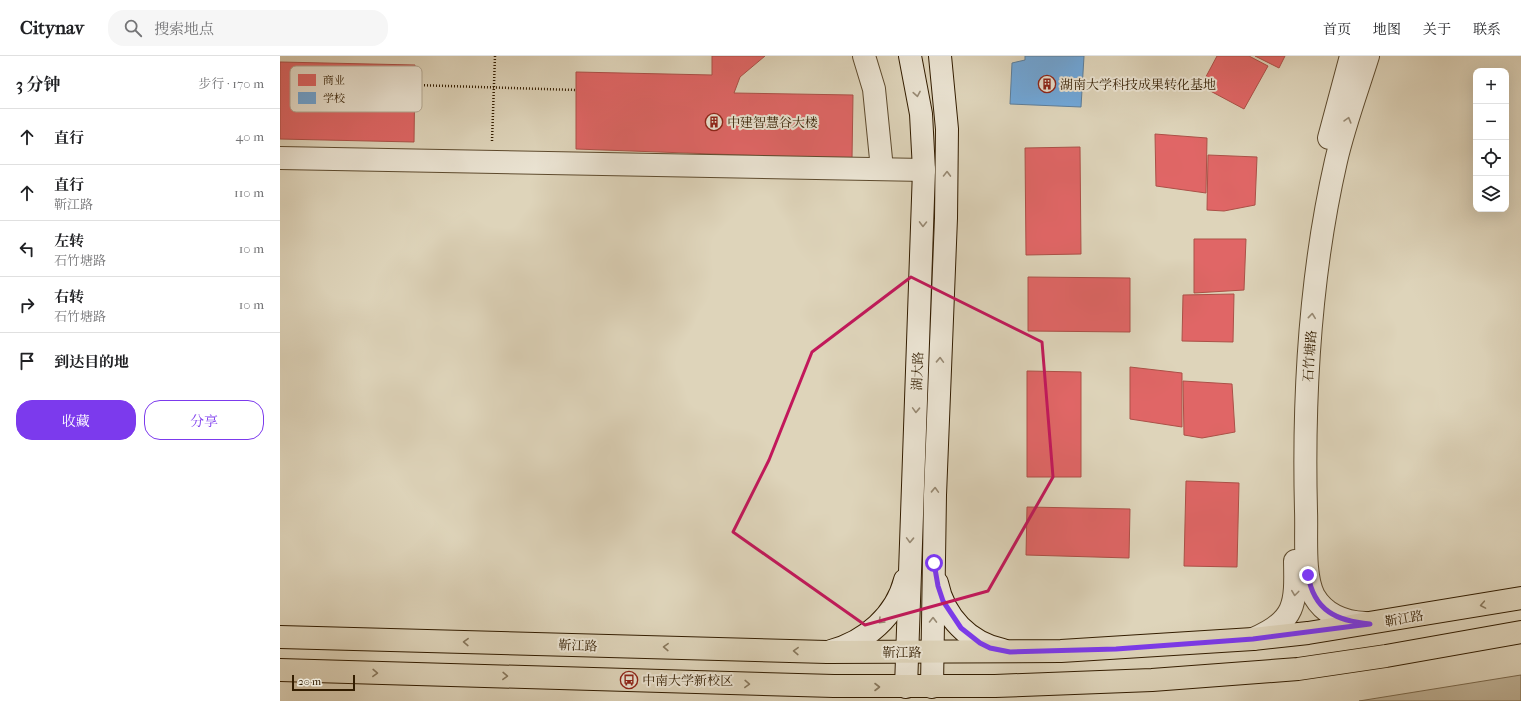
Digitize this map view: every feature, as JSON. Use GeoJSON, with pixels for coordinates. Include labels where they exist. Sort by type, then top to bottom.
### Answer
{"type":"FeatureCollection","features":[{"type":"Feature","properties":{"kind":"main road","name":"靳江路"},"geometry":{"type":"LineString","coordinates":[[280,637],[827,652],[1010,652],[1116,649],[1253,639],[1370,624],[1521,598]]}},
{"type":"Feature","properties":{"kind":"main road"},"geometry":{"type":"LineString","coordinates":[[280,670],[834,686],[932,687],[1075,684],[1229,675],[1336,664],[1521,632]]}},
{"type":"Feature","properties":{"kind":"street"},"geometry":{"type":"LineString","coordinates":[[864,56],[874,89],[882,169]]}},
{"type":"Feature","properties":{"kind":"street","name":"湖大路"},"geometry":{"type":"LineString","coordinates":[[906,687],[924,170],[921,114],[910,56]]}},
{"type":"Feature","properties":{"kind":"street"},"geometry":{"type":"LineString","coordinates":[[932,687],[934,563],[948,129],[940,56]]}},
{"type":"Feature","properties":{"kind":"street","name":"石竹塘路"},"geometry":{"type":"LineString","coordinates":[[1253,639],[1269,632],[1280,624],[1288,614],[1296,589],[1292,395],[1300,285],[1309,229],[1336,105],[1351,56]]}},
{"type":"Feature","properties":{"kind":"street","name":"石竹塘路"},"geometry":{"type":"LineString","coordinates":[[1368,56],[1336,161],[1322,241],[1308,353],[1305,471],[1308,575],[1314,595],[1320,604],[1337,618],[1352,622],[1370,624]]}},
{"type":"Feature","properties":{"kind":"street"},"geometry":{"type":"LineString","coordinates":[[280,158],[924,170]]}},
{"type":"Feature","properties":{"kind":"street"},"geometry":{"type":"LineString","coordinates":[[827,652],[843,648],[858,641],[885,618],[896,602],[904,584],[910,562]]}},
{"type":"Feature","properties":{"kind":"street"},"geometry":{"type":"LineString","coordinates":[[934,563],[938,586],[943,601],[961,628],[980,643],[990,648],[1010,652]]}},
{"type":"Feature","properties":{"kind":"path"},"geometry":{"type":"LineString","coordinates":[[492,162],[495,56]]}},
{"type":"Feature","properties":{"kind":"path"},"geometry":{"type":"LineString","coordinates":[[422,85],[576,90]]}},
{"type":"Feature","properties":{"kind":"highlighted area"},"geometry":{"type":"Polygon","coordinates":[[[911,277],[1042,342],[1053,477],[988,591],[865,625],[733,532],[769,460],[812,352],[911,277]]]}},
{"type":"Feature","properties":{"kind":"shaded area"},"geometry":{"type":"Polygon","coordinates":[[[1521,675],[1521,701],[1359,701],[1521,675]]]}},
{"type":"Feature","properties":{"kind":"building: 商业","name":"中建智慧谷大楼"},"geometry":{"type":"Polygon","coordinates":[[[712,56],[765,56],[740,77],[734,93],[853,95],[852,159],[576,149],[576,72],[712,75],[712,56]]]}},
{"type":"Feature","properties":{"kind":"building: 商业"},"geometry":{"type":"Polygon","coordinates":[[[1217,56],[1249,56],[1268,66],[1244,109],[1201,86],[1217,56]]]}},
{"type":"Feature","properties":{"kind":"building: 商业"},"geometry":{"type":"Polygon","coordinates":[[[1255,56],[1285,56],[1279,68],[1255,56]]]}},
{"type":"Feature","properties":{"kind":"building: 商业"},"geometry":{"type":"Polygon","coordinates":[[[280,62],[415,65],[290,66],[290,112],[414,112],[414,142],[280,139],[280,62]]]}},
{"type":"Feature","properties":{"kind":"building: 商业"},"geometry":{"type":"Polygon","coordinates":[[[1155,134],[1207,138],[1206,193],[1156,186],[1155,134]]]}},
{"type":"Feature","properties":{"kind":"building: 商业"},"geometry":{"type":"Polygon","coordinates":[[[1080,147],[1081,254],[1026,255],[1025,148],[1080,147]]]}},
{"type":"Feature","properties":{"kind":"building: 商业"},"geometry":{"type":"Polygon","coordinates":[[[1208,155],[1257,157],[1255,205],[1224,211],[1207,210],[1208,155]]]}},
{"type":"Feature","properties":{"kind":"building: 商业"},"geometry":{"type":"Polygon","coordinates":[[[1194,239],[1246,239],[1244,290],[1194,293],[1194,239]]]}},
{"type":"Feature","properties":{"kind":"building: 商业"},"geometry":{"type":"Polygon","coordinates":[[[1028,277],[1130,278],[1130,332],[1028,331],[1028,277]]]}},
{"type":"Feature","properties":{"kind":"building: 商业"},"geometry":{"type":"Polygon","coordinates":[[[1234,294],[1233,342],[1182,341],[1183,295],[1234,294]]]}},
{"type":"Feature","properties":{"kind":"building: 商业"},"geometry":{"type":"Polygon","coordinates":[[[1130,367],[1182,373],[1182,427],[1130,419],[1130,367]]]}},
{"type":"Feature","properties":{"kind":"building: 商业"},"geometry":{"type":"Polygon","coordinates":[[[1027,371],[1081,372],[1081,477],[1027,477],[1027,371]]]}},
{"type":"Feature","properties":{"kind":"building: 商业"},"geometry":{"type":"Polygon","coordinates":[[[1183,381],[1232,384],[1235,432],[1202,438],[1184,435],[1183,381]]]}},
{"type":"Feature","properties":{"kind":"building: 商业"},"geometry":{"type":"Polygon","coordinates":[[[1186,481],[1239,483],[1237,567],[1184,566],[1186,481]]]}},
{"type":"Feature","properties":{"kind":"building: 商业"},"geometry":{"type":"Polygon","coordinates":[[[1027,507],[1130,509],[1129,558],[1026,555],[1027,507]]]}},
{"type":"Feature","properties":{"kind":"building: 学校","name":"湖南大学科技成果转化基地"},"geometry":{"type":"Polygon","coordinates":[[[1025,56],[1084,56],[1081,107],[1010,104],[1012,63],[1025,60],[1025,56]]]}},
{"type":"Feature","properties":{"kind":"place","name":"湖南大学科技成果转化基地"},"geometry":{"type":"Point","coordinates":[1047,84]}},
{"type":"Feature","properties":{"kind":"place","name":"中建智慧谷大楼"},"geometry":{"type":"Point","coordinates":[714,122]}},
{"type":"Feature","properties":{"kind":"place","name":"中南大学新校区"},"geometry":{"type":"Point","coordinates":[629,680]}},
{"type":"Feature","properties":{"kind":"route"},"geometry":{"type":"LineString","coordinates":[[934,563],[938,586],[943,601],[961,628],[971,638],[990,648],[1010,652],[1116,649],[1173,643],[1253,639],[1370,624],[1352,622],[1337,618],[1328,612],[1314,595],[1310,586],[1308,575]]}}]}
